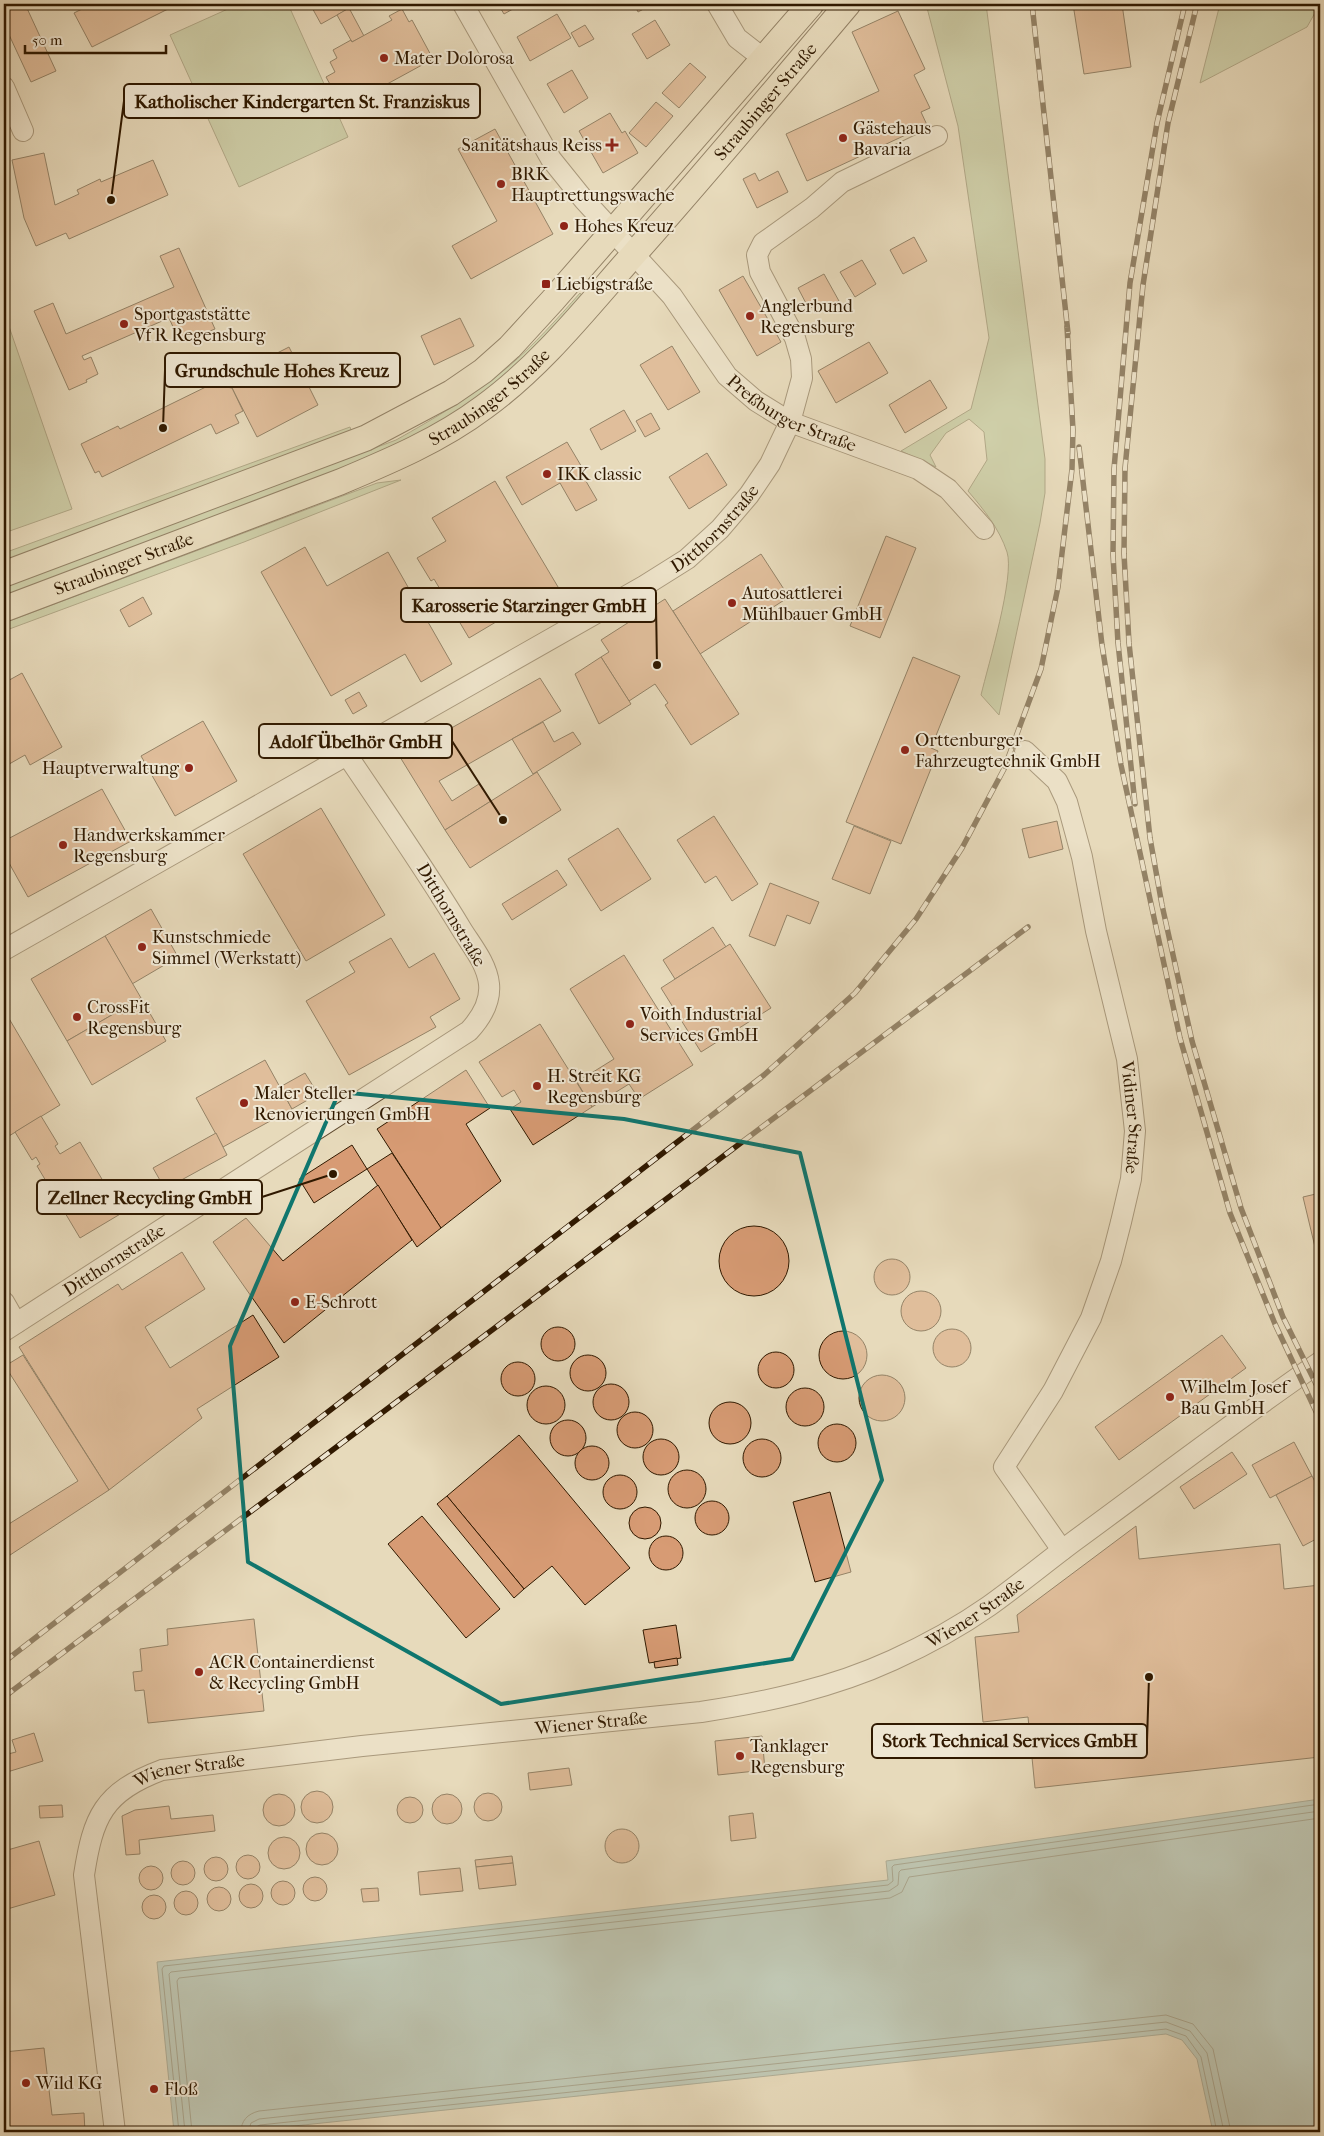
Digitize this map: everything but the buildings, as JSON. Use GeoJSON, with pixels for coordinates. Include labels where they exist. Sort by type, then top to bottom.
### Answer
{"type":"FeatureCollection","features":[{"type":"Feature","properties":{"kind":"main road","name":"Straubinger Straße"},"geometry":{"type":"LineString","coordinates":[[4,574],[336,450],[374,434],[451,393],[483,371],[510,347],[554,300],[811,4]]}},
{"type":"Feature","properties":{"kind":"main road","name":"Straubinger Straße"},"geometry":{"type":"LineString","coordinates":[[4,609],[340,482],[390,461],[447,432],[484,407],[528,372],[693,188],[848,4]]}},
{"type":"Feature","properties":{"kind":"street","name":"Preßburger Straße"},"geometry":{"type":"LineString","coordinates":[[463,4],[551,158],[584,200],[672,296],[727,376],[756,401],[790,422],[918,469],[948,489],[984,529]]}},
{"type":"Feature","properties":{"kind":"street"},"geometry":{"type":"LineString","coordinates":[[717,4],[737,38],[764,59]]}},
{"type":"Feature","properties":{"kind":"street"},"geometry":{"type":"LineString","coordinates":[[4,87],[23,131]]}},
{"type":"Feature","properties":{"kind":"street","name":"Ditthornstraße"},"geometry":{"type":"LineString","coordinates":[[4,950],[637,590],[687,559],[720,529],[749,495],[770,464],[790,422],[802,378],[802,359],[795,338],[760,272],[757,255],[763,243],[773,234],[791,224],[812,208],[842,182],[937,136]]}},
{"type":"Feature","properties":{"kind":"street","name":"Vidiner Straße"},"geometry":{"type":"LineString","coordinates":[[1025,751],[1057,781],[1067,802],[1082,857],[1096,931],[1127,1059],[1135,1131],[1131,1179],[1122,1222],[1111,1261],[1091,1318],[1053,1391],[1004,1467],[1062,1550]]}},
{"type":"Feature","properties":{"kind":"street","name":"Ditthornstraße"},"geometry":{"type":"LineString","coordinates":[[4,1302],[10,1327],[469,1031],[480,1020],[487,1004],[490,984],[484,967],[445,902],[347,755]]}},
{"type":"Feature","properties":{"kind":"street","name":"Wiener Straße"},"geometry":{"type":"LineString","coordinates":[[115,2132],[84,1875],[90,1839],[102,1812],[116,1795],[140,1778],[162,1770],[362,1746],[701,1712],[796,1694],[845,1679],[892,1660],[936,1639],[988,1606],[1268,1398],[1320,1362]]}},
{"type":"Feature","properties":{"kind":"highlighted area"},"geometry":{"type":"Polygon","coordinates":[[[339,1092],[624,1119],[800,1153],[882,1480],[792,1659],[501,1704],[248,1562],[230,1346],[339,1092]]]}},
{"type":"Feature","properties":{"kind":"green space"},"geometry":{"type":"Polygon","coordinates":[[[239,4],[288,4],[348,137],[239,187],[170,35],[239,4]]]}},
{"type":"Feature","properties":{"kind":"green space"},"geometry":{"type":"Polygon","coordinates":[[[926,4],[986,4],[1045,459],[1045,493],[1040,523],[999,715],[981,695],[1004,600],[1008,564],[1007,552],[995,527],[968,491],[987,460],[984,432],[969,419],[946,433],[930,455],[936,467],[901,451],[971,409],[989,338],[958,126],[926,4]]]}},
{"type":"Feature","properties":{"kind":"green space"},"geometry":{"type":"Polygon","coordinates":[[[1220,4],[1320,4],[1307,27],[1200,83],[1220,4]]]}},
{"type":"Feature","properties":{"kind":"green space"},"geometry":{"type":"Polygon","coordinates":[[[580,293],[583,297],[558,324],[492,387],[456,413],[386,452],[4,598],[4,587],[396,440],[439,415],[495,378],[536,341],[580,293]]]}},
{"type":"Feature","properties":{"kind":"green space"},"geometry":{"type":"Polygon","coordinates":[[[4,312],[72,509],[4,533],[4,312]]]}},
{"type":"Feature","properties":{"kind":"green space"},"geometry":{"type":"Polygon","coordinates":[[[350,427],[352,433],[4,562],[4,553],[350,427]]]}},
{"type":"Feature","properties":{"kind":"green space"},"geometry":{"type":"Polygon","coordinates":[[[401,480],[244,542],[4,631],[4,623],[377,483],[401,480]]]}},
{"type":"Feature","properties":{"kind":"water"},"geometry":{"type":"Polygon","coordinates":[[[1320,1799],[1320,2132],[1213,2132],[1197,2059],[1182,2040],[1166,2034],[237,2132],[174,2132],[157,1962],[888,1880],[886,1861],[1320,1799]]]}},
{"type":"Feature","properties":{"kind":"railway"},"geometry":{"type":"LineString","coordinates":[[1032,4],[1068,333]]}},
{"type":"Feature","properties":{"kind":"railway"},"geometry":{"type":"LineString","coordinates":[[1135,804],[1118,643],[1113,555],[1114,469],[1130,283],[1157,123],[1185,4]]}},
{"type":"Feature","properties":{"kind":"railway"},"geometry":{"type":"LineString","coordinates":[[1197,4],[1168,123],[1143,285],[1125,468],[1124,554],[1129,643],[1150,838],[1162,905],[1192,1041],[1241,1208],[1283,1317],[1320,1392]]}},
{"type":"Feature","properties":{"kind":"railway"},"geometry":{"type":"LineString","coordinates":[[4,1662],[764,1075],[855,993],[916,919],[962,848],[1004,769],[1041,669],[1058,587],[1072,469],[1073,430],[1067,327]]}},
{"type":"Feature","properties":{"kind":"railway"},"geometry":{"type":"LineString","coordinates":[[1079,447],[1102,645],[1121,765],[1180,1038],[1230,1213],[1275,1324],[1320,1420]]}},
{"type":"Feature","properties":{"kind":"railway"},"geometry":{"type":"LineString","coordinates":[[4,1697],[1028,927]]}},
{"type":"Feature","properties":{"kind":"place","name":"Mater Dolorosa"},"geometry":{"type":"Point","coordinates":[384,58]}},
{"type":"Feature","properties":{"kind":"place","name":"Gästehaus Bavaria"},"geometry":{"type":"Point","coordinates":[843,138]}},
{"type":"Feature","properties":{"kind":"place","name":"Sanitätshaus Reiss"},"geometry":{"type":"Point","coordinates":[612,145]}},
{"type":"Feature","properties":{"kind":"place","name":"BRK Hauptrettungswache"},"geometry":{"type":"Point","coordinates":[501,184]}},
{"type":"Feature","properties":{"kind":"place","name":"Katholischer Kindergarten St. Franziskus"},"geometry":{"type":"Point","coordinates":[111,200]}},
{"type":"Feature","properties":{"kind":"place","name":"Hohes Kreuz"},"geometry":{"type":"Point","coordinates":[564,226]}},
{"type":"Feature","properties":{"kind":"place","name":"Liebigstraße"},"geometry":{"type":"Point","coordinates":[546,284]}},
{"type":"Feature","properties":{"kind":"place","name":"Anglerbund Regensburg"},"geometry":{"type":"Point","coordinates":[750,316]}},
{"type":"Feature","properties":{"kind":"place","name":"Sportgaststätte VfR Regensburg"},"geometry":{"type":"Point","coordinates":[124,324]}},
{"type":"Feature","properties":{"kind":"place","name":"Grundschule Hohes Kreuz"},"geometry":{"type":"Point","coordinates":[163,428]}},
{"type":"Feature","properties":{"kind":"place","name":"IKK classic"},"geometry":{"type":"Point","coordinates":[547,474]}},
{"type":"Feature","properties":{"kind":"place","name":"Autosattlerei Mühlbauer GmbH"},"geometry":{"type":"Point","coordinates":[732,603]}},
{"type":"Feature","properties":{"kind":"place","name":"Karosserie Starzinger GmbH"},"geometry":{"type":"Point","coordinates":[657,665]}},
{"type":"Feature","properties":{"kind":"place","name":"Orttenburger Fahrzeugtechnik GmbH"},"geometry":{"type":"Point","coordinates":[905,750]}},
{"type":"Feature","properties":{"kind":"place","name":"Hauptverwaltung"},"geometry":{"type":"Point","coordinates":[189,768]}},
{"type":"Feature","properties":{"kind":"place","name":"Adolf Übelhör GmbH"},"geometry":{"type":"Point","coordinates":[503,820]}},
{"type":"Feature","properties":{"kind":"place","name":"Handwerkskammer Regensburg"},"geometry":{"type":"Point","coordinates":[63,845]}},
{"type":"Feature","properties":{"kind":"place","name":"Kunstschmiede Simmel (Werkstatt)"},"geometry":{"type":"Point","coordinates":[142,947]}},
{"type":"Feature","properties":{"kind":"place","name":"CrossFit Regensburg"},"geometry":{"type":"Point","coordinates":[77,1017]}},
{"type":"Feature","properties":{"kind":"place","name":"Voith Industrial Services GmbH"},"geometry":{"type":"Point","coordinates":[630,1024]}},
{"type":"Feature","properties":{"kind":"place","name":"H. Streit KG Regensburg"},"geometry":{"type":"Point","coordinates":[537,1086]}},
{"type":"Feature","properties":{"kind":"place","name":"Maler Steller Renovierungen GmbH"},"geometry":{"type":"Point","coordinates":[244,1103]}},
{"type":"Feature","properties":{"kind":"place","name":"Zellner Recycling GmbH"},"geometry":{"type":"Point","coordinates":[333,1174]}},
{"type":"Feature","properties":{"kind":"place","name":"E-Schrott"},"geometry":{"type":"Point","coordinates":[295,1302]}},
{"type":"Feature","properties":{"kind":"place","name":"Wilhelm Josef Bau GmbH"},"geometry":{"type":"Point","coordinates":[1170,1397]}},
{"type":"Feature","properties":{"kind":"place","name":"ACR Containerdienst & Recycling GmbH"},"geometry":{"type":"Point","coordinates":[199,1672]}},
{"type":"Feature","properties":{"kind":"place","name":"Stork Technical Services GmbH"},"geometry":{"type":"Point","coordinates":[1149,1677]}},
{"type":"Feature","properties":{"kind":"place","name":"Tanklager Regensburg"},"geometry":{"type":"Point","coordinates":[740,1756]}},
{"type":"Feature","properties":{"kind":"place","name":"Wild KG"},"geometry":{"type":"Point","coordinates":[26,2083]}},
{"type":"Feature","properties":{"kind":"place","name":"Floß"},"geometry":{"type":"Point","coordinates":[154,2089]}}]}
